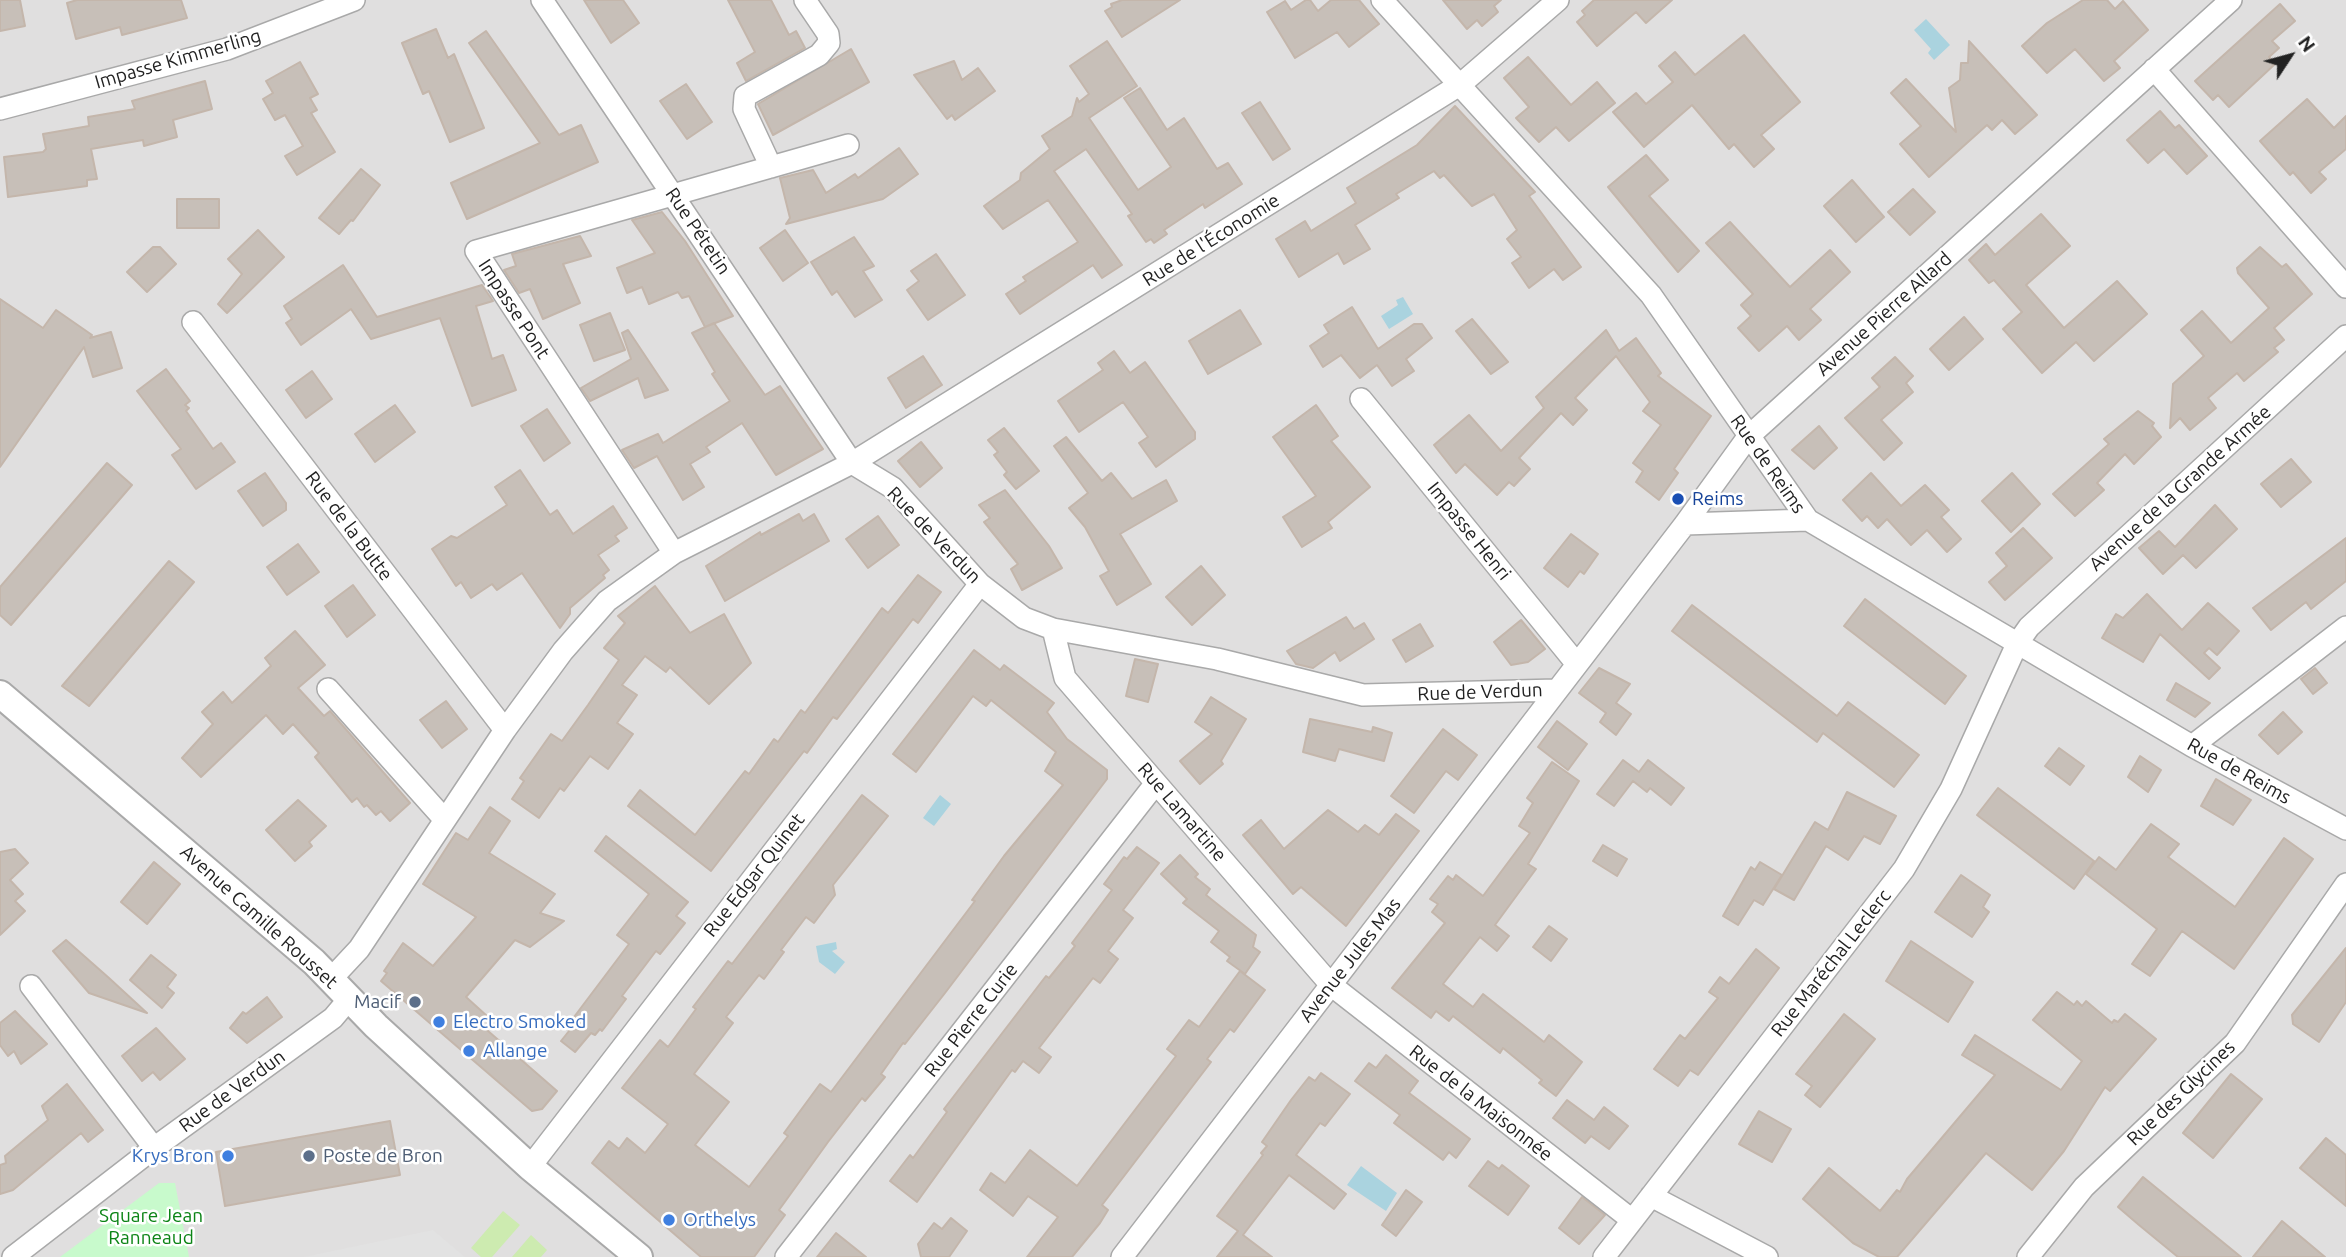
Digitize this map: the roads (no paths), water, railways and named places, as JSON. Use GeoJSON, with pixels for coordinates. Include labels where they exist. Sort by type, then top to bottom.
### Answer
{"type":"FeatureCollection","features":[{"type":"Feature","properties":{"kind":"street","name":"Impasse Kimmerling"},"geometry":{"type":"LineString","coordinates":[[0,109],[227,49],[354,0]]}},
{"type":"Feature","properties":{"kind":"street","name":"Rue Pétetin"},"geometry":{"type":"LineString","coordinates":[[542,0],[852,463]]}},
{"type":"Feature","properties":{"kind":"street"},"geometry":{"type":"LineString","coordinates":[[771,167],[744,109],[746,96],[819,55],[829,43],[828,34],[805,0]]}},
{"type":"Feature","properties":{"kind":"street","name":"Rue de Reims"},"geometry":{"type":"LineString","coordinates":[[1382,0],[1651,295],[1808,520],[2192,746],[2346,830]]}},
{"type":"Feature","properties":{"kind":"street","name":"Rue de l'Économie"},"geometry":{"type":"LineString","coordinates":[[852,463],[1461,84],[1558,0]]}},
{"type":"Feature","properties":{"kind":"street","name":"Avenue Pierre Allard"},"geometry":{"type":"LineString","coordinates":[[1576,663],[1685,524],[1748,437],[2231,0]]}},
{"type":"Feature","properties":{"kind":"street"},"geometry":{"type":"LineString","coordinates":[[2154,69],[2346,287]]}},
{"type":"Feature","properties":{"kind":"street","name":"Impasse Pont"},"geometry":{"type":"LineString","coordinates":[[674,552],[477,251],[848,145]]}},
{"type":"Feature","properties":{"kind":"street","name":"Rue de la Butte"},"geometry":{"type":"LineString","coordinates":[[194,322],[505,730]]}},
{"type":"Feature","properties":{"kind":"street","name":"Avenue de la Grande Armée"},"geometry":{"type":"LineString","coordinates":[[2017,644],[2036,619],[2346,336]]}},
{"type":"Feature","properties":{"kind":"street","name":"Impasse Henri"},"geometry":{"type":"LineString","coordinates":[[1361,399],[1576,663]]}},
{"type":"Feature","properties":{"kind":"street"},"geometry":{"type":"LineString","coordinates":[[331,979],[359,949],[505,730],[563,651],[607,601],[674,552],[852,463]]}},
{"type":"Feature","properties":{"kind":"street","name":"Rue de Verdun"},"geometry":{"type":"LineString","coordinates":[[852,463],[893,488],[979,584],[1024,618],[1053,629],[1217,659],[1363,695],[1556,690]]}},
{"type":"Feature","properties":{"kind":"street"},"geometry":{"type":"LineString","coordinates":[[1685,524],[1808,520]]}},
{"type":"Feature","properties":{"kind":"street","name":"Rue Edgar Quinet"},"geometry":{"type":"LineString","coordinates":[[530,1167],[979,584]]}},
{"type":"Feature","properties":{"kind":"street"},"geometry":{"type":"LineString","coordinates":[[2192,746],[2346,627]]}},
{"type":"Feature","properties":{"kind":"street","name":"Rue Lamartine"},"geometry":{"type":"LineString","coordinates":[[1053,629],[1065,678],[1331,985]]}},
{"type":"Feature","properties":{"kind":"street","name":"Rue Maréchal Leclerc"},"geometry":{"type":"LineString","coordinates":[[1604,1257],[1904,869],[1951,789],[2017,644]]}},
{"type":"Feature","properties":{"kind":"street","name":"Avenue Jules Mas"},"geometry":{"type":"LineString","coordinates":[[1122,1257],[1576,663]]}},
{"type":"Feature","properties":{"kind":"street"},"geometry":{"type":"LineString","coordinates":[[328,689],[445,820]]}},
{"type":"Feature","properties":{"kind":"street","name":"Avenue Camille Rousset"},"geometry":{"type":"LineString","coordinates":[[0,694],[331,979],[349,999],[530,1167],[639,1257]]}},
{"type":"Feature","properties":{"kind":"street","name":"Rue Pierre Curie"},"geometry":{"type":"LineString","coordinates":[[786,1257],[1156,783]]}},
{"type":"Feature","properties":{"kind":"street","name":"Rue des Glycines"},"geometry":{"type":"LineString","coordinates":[[2028,1257],[2084,1187],[2235,1043],[2346,884]]}},
{"type":"Feature","properties":{"kind":"street","name":"Rue de la Maisonnée"},"geometry":{"type":"LineString","coordinates":[[1331,985],[1632,1220]]}},
{"type":"Feature","properties":{"kind":"street"},"geometry":{"type":"LineString","coordinates":[[31,986],[153,1148]]}},
{"type":"Feature","properties":{"kind":"street","name":"Rue de Verdun"},"geometry":{"type":"LineString","coordinates":[[13,1257],[153,1148],[333,1018],[349,999]]}},
{"type":"Feature","properties":{"kind":"street"},"geometry":{"type":"LineString","coordinates":[[1651,1196],[1768,1257]]}},
{"type":"Feature","properties":{"kind":"water"},"geometry":{"type":"Polygon","coordinates":[[[1926,19],[1950,45],[1934,60],[1928,53],[1931,49],[1914,30],[1926,19]]]}},
{"type":"Feature","properties":{"kind":"water"},"geometry":{"type":"Polygon","coordinates":[[[1403,297],[1413,314],[1389,329],[1381,316],[1398,305],[1396,300],[1403,297]]]}},
{"type":"Feature","properties":{"kind":"water"},"geometry":{"type":"Polygon","coordinates":[[[940,795],[951,804],[934,826],[923,818],[940,795]]]}},
{"type":"Feature","properties":{"kind":"water"},"geometry":{"type":"Polygon","coordinates":[[[836,942],[837,949],[832,951],[845,962],[835,974],[819,962],[816,946],[836,942]]]}},
{"type":"Feature","properties":{"kind":"water"},"geometry":{"type":"Polygon","coordinates":[[[1361,1166],[1397,1193],[1386,1211],[1347,1185],[1361,1166]]]}},
{"type":"Feature","properties":{"kind":"place","name":"Reims"},"geometry":{"type":"Point","coordinates":[1678,499]}},
{"type":"Feature","properties":{"kind":"place","name":"Macif"},"geometry":{"type":"Point","coordinates":[415,1002]}},
{"type":"Feature","properties":{"kind":"place","name":"Electro Smoked"},"geometry":{"type":"Point","coordinates":[439,1022]}},
{"type":"Feature","properties":{"kind":"place","name":"Allange"},"geometry":{"type":"Point","coordinates":[469,1051]}},
{"type":"Feature","properties":{"kind":"place","name":"Krys Bron"},"geometry":{"type":"Point","coordinates":[228,1156]}},
{"type":"Feature","properties":{"kind":"place","name":"Poste de Bron"},"geometry":{"type":"Point","coordinates":[309,1156]}},
{"type":"Feature","properties":{"kind":"place","name":"Orthelys"},"geometry":{"type":"Point","coordinates":[669,1220]}},
{"type":"Feature","properties":{"kind":"park label","name":"Square Jean Ranneaud"},"geometry":{"type":"Point","coordinates":[151,1227]}}]}
